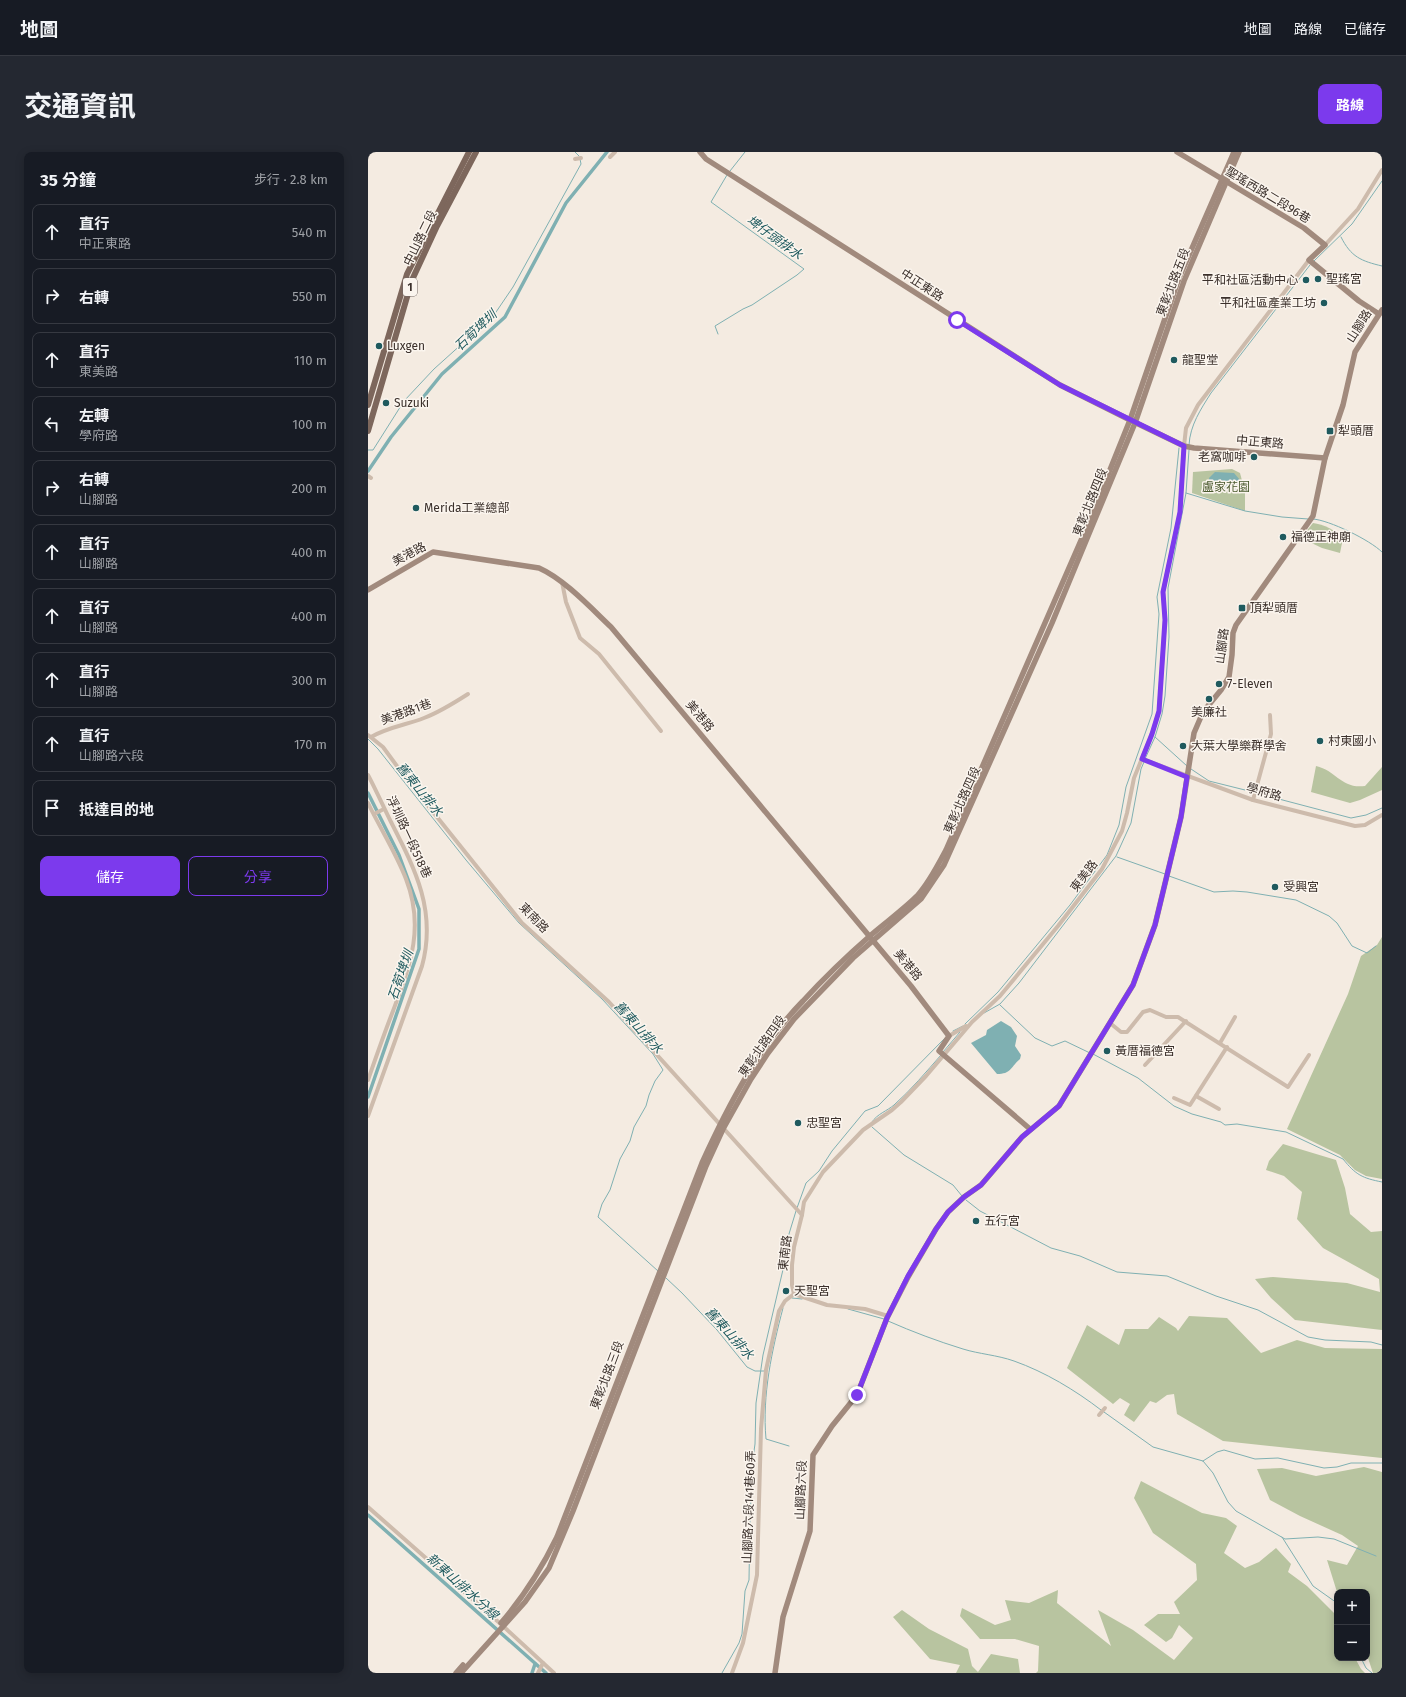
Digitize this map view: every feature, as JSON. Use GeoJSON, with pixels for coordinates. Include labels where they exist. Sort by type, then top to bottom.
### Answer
{"type":"FeatureCollection","features":[{"type":"Feature","properties":{"kind":"main road","name":"中山路二段"},"geometry":{"type":"LineString","coordinates":[[368,405],[407,274],[469,152]]}},
{"type":"Feature","properties":{"kind":"main road","name":"中山路二段"},"geometry":{"type":"LineString","coordinates":[[368,430],[412,280],[437,226],[476,152]]}},
{"type":"Feature","properties":{"kind":"street"},"geometry":{"type":"LineString","coordinates":[[610,158],[615,152]]}},
{"type":"Feature","properties":{"kind":"street","name":"中正東路"},"geometry":{"type":"LineString","coordinates":[[700,152],[706,159],[764,197],[1053,380],[1132,422],[1184,446],[1194,448],[1325,458]]}},
{"type":"Feature","properties":{"kind":"street","name":"聖瑤西路二段96巷"},"geometry":{"type":"LineString","coordinates":[[1178,152],[1304,228],[1325,245]]}},
{"type":"Feature","properties":{"kind":"street","name":"東彰北路五段"},"geometry":{"type":"LineString","coordinates":[[1224,181],[1234,152]]}},
{"type":"Feature","properties":{"kind":"street","name":"東彰北路五段"},"geometry":{"type":"LineString","coordinates":[[1132,422],[1180,278],[1224,181],[1239,152]]}},
{"type":"Feature","properties":{"kind":"street"},"geometry":{"type":"LineString","coordinates":[[575,159],[581,158]]}},
{"type":"Feature","properties":{"kind":"street"},"geometry":{"type":"LineString","coordinates":[[1380,312],[1359,300],[1309,260],[1358,209],[1382,170]]}},
{"type":"Feature","properties":{"kind":"street","name":"東美路"},"geometry":{"type":"LineString","coordinates":[[972,1022],[1000,996],[1058,926],[1105,864],[1122,831],[1134,778],[1152,734],[1159,711],[1165,620],[1163,592],[1180,512],[1186,428],[1198,405],[1309,260]]}},
{"type":"Feature","properties":{"kind":"street","name":"山腳路"},"geometry":{"type":"LineString","coordinates":[[1188,774],[1194,733],[1200,717],[1229,677],[1233,633],[1236,625],[1312,518],[1325,458],[1343,405],[1355,352],[1380,312]]}},
{"type":"Feature","properties":{"kind":"street","name":"東彰北路四段"},"geometry":{"type":"LineString","coordinates":[[721,1127],[747,1076],[782,1025],[802,1002],[917,895],[933,874],[994,749],[1132,422]]}},
{"type":"Feature","properties":{"kind":"street","name":"美港路"},"geometry":{"type":"LineString","coordinates":[[368,590],[433,552],[539,568],[549,572],[611,627],[871,938],[948,1035]]}},
{"type":"Feature","properties":{"kind":"street"},"geometry":{"type":"LineString","coordinates":[[562,582],[566,602],[580,638],[599,654],[661,731]]}},
{"type":"Feature","properties":{"kind":"street","name":"美港路1巷"},"geometry":{"type":"LineString","coordinates":[[405,777],[383,747],[370,736],[436,713],[468,694]]}},
{"type":"Feature","properties":{"kind":"street"},"geometry":{"type":"LineString","coordinates":[[1253,800],[1271,734],[1270,715]]}},
{"type":"Feature","properties":{"kind":"street","name":"學府路"},"geometry":{"type":"LineString","coordinates":[[1142,759],[1188,774],[1253,800],[1355,826],[1365,825],[1382,816]]}},
{"type":"Feature","properties":{"kind":"street"},"geometry":{"type":"LineString","coordinates":[[794,1294],[827,1305],[865,1309],[887,1317],[908,1276],[948,1212],[963,1198],[981,1185],[1030,1129],[1059,1106],[1133,985],[1155,925],[1181,817],[1188,774]]}},
{"type":"Feature","properties":{"kind":"street","name":"浮圳路一段518巷"},"geometry":{"type":"LineString","coordinates":[[368,775],[415,870],[426,913],[426,943],[422,966],[368,1116]]}},
{"type":"Feature","properties":{"kind":"street","name":"東南路"},"geometry":{"type":"LineString","coordinates":[[405,777],[522,923],[609,1002],[802,1215]]}},
{"type":"Feature","properties":{"kind":"street"},"geometry":{"type":"LineString","coordinates":[[368,803],[406,879],[414,904],[415,937],[413,951],[406,974],[368,1080]]}},
{"type":"Feature","properties":{"kind":"street"},"geometry":{"type":"LineString","coordinates":[[374,814],[384,809]]}},
{"type":"Feature","properties":{"kind":"street"},"geometry":{"type":"LineString","coordinates":[[1110,1023],[1121,1032],[1127,1032],[1140,1014],[1150,1010],[1166,1017],[1178,1017],[1288,1087],[1309,1055]]}},
{"type":"Feature","properties":{"kind":"street"},"geometry":{"type":"LineString","coordinates":[[1220,1043],[1235,1017]]}},
{"type":"Feature","properties":{"kind":"street"},"geometry":{"type":"LineString","coordinates":[[1145,1065],[1186,1021]]}},
{"type":"Feature","properties":{"kind":"street"},"geometry":{"type":"LineString","coordinates":[[972,1022],[948,1035],[939,1051],[1030,1129]]}},
{"type":"Feature","properties":{"kind":"street","name":"東南路"},"geometry":{"type":"LineString","coordinates":[[794,1294],[792,1285],[792,1259],[804,1202],[823,1172],[863,1130],[901,1102],[926,1076],[972,1022]]}},
{"type":"Feature","properties":{"kind":"street"},"geometry":{"type":"LineString","coordinates":[[1174,1098],[1188,1105],[1196,1096],[1227,1047]]}},
{"type":"Feature","properties":{"kind":"street"},"geometry":{"type":"LineString","coordinates":[[1196,1096],[1220,1109]]}},
{"type":"Feature","properties":{"kind":"street","name":"東彰北路三段"},"geometry":{"type":"LineString","coordinates":[[495,1632],[525,1602],[549,1568],[573,1511],[674,1245],[721,1127]]}},
{"type":"Feature","properties":{"kind":"street","name":"山腳路六段141巷60弄"},"geometry":{"type":"LineString","coordinates":[[732,1673],[743,1643],[757,1575],[764,1387],[779,1311],[785,1300],[794,1294]]}},
{"type":"Feature","properties":{"kind":"street","name":"山腳路六段"},"geometry":{"type":"LineString","coordinates":[[775,1673],[782,1617],[810,1531],[813,1455],[832,1426],[857,1395],[887,1317]]}},
{"type":"Feature","properties":{"kind":"street"},"geometry":{"type":"LineString","coordinates":[[1100,1415],[1105,1408]]}},
{"type":"Feature","properties":{"kind":"street"},"geometry":{"type":"LineString","coordinates":[[368,1507],[554,1673]]}},
{"type":"Feature","properties":{"kind":"street"},"geometry":{"type":"LineString","coordinates":[[456,1673],[495,1632]]}},
{"type":"Feature","properties":{"kind":"street"},"geometry":{"type":"LineString","coordinates":[[461,1673],[495,1632]]}},
{"type":"Feature","properties":{"kind":"street"},"geometry":{"type":"LineString","coordinates":[[539,1672],[543,1663]]}},
{"type":"Feature","properties":{"kind":"green space","name":"盧家花園"},"geometry":{"type":"Polygon","coordinates":[[[1232,469],[1240,473],[1245,492],[1245,511],[1192,493],[1193,472],[1232,469]]]}},
{"type":"Feature","properties":{"kind":"green space"},"geometry":{"type":"Polygon","coordinates":[[[1313,523],[1330,528],[1343,538],[1340,553],[1322,548],[1301,538],[1313,523]]]}},
{"type":"Feature","properties":{"kind":"green space"},"geometry":{"type":"Polygon","coordinates":[[[1316,766],[1323,768],[1350,785],[1357,786],[1365,786],[1382,767],[1382,790],[1350,803],[1311,792],[1316,766]]]}},
{"type":"Feature","properties":{"kind":"green space"},"geometry":{"type":"Polygon","coordinates":[[[1382,937],[1382,1179],[1366,1176],[1355,1170],[1340,1155],[1287,1129],[1348,994],[1361,956],[1377,945],[1382,937]]]}},
{"type":"Feature","properties":{"kind":"green space"},"geometry":{"type":"Polygon","coordinates":[[[1283,1144],[1336,1160],[1345,1188],[1350,1214],[1371,1232],[1382,1231],[1382,1330],[1295,1320],[1271,1298],[1255,1279],[1273,1277],[1347,1283],[1380,1292],[1379,1279],[1323,1248],[1297,1219],[1302,1192],[1284,1176],[1266,1170],[1269,1161],[1283,1144]]]}},
{"type":"Feature","properties":{"kind":"green space"},"geometry":{"type":"Polygon","coordinates":[[[1189,1316],[1227,1318],[1261,1353],[1297,1340],[1325,1348],[1382,1349],[1382,1458],[1223,1441],[1177,1414],[1174,1394],[1167,1395],[1156,1403],[1150,1401],[1134,1422],[1124,1415],[1130,1404],[1120,1398],[1113,1404],[1067,1368],[1087,1325],[1119,1345],[1125,1329],[1148,1329],[1159,1317],[1176,1328],[1178,1331],[1189,1316]]]}},
{"type":"Feature","properties":{"kind":"green space"},"geometry":{"type":"Polygon","coordinates":[[[1364,1467],[1382,1472],[1382,1673],[1373,1673],[1369,1661],[1370,1589],[1336,1589],[1327,1560],[1347,1565],[1358,1546],[1342,1535],[1300,1516],[1270,1500],[1257,1469],[1282,1468],[1316,1476],[1364,1467]]]}},
{"type":"Feature","properties":{"kind":"green space"},"geometry":{"type":"Polygon","coordinates":[[[1141,1481],[1202,1513],[1226,1518],[1237,1526],[1224,1553],[1245,1568],[1259,1562],[1276,1548],[1291,1564],[1288,1572],[1307,1586],[1334,1613],[1334,1661],[1357,1661],[1365,1673],[1036,1673],[1038,1671],[1039,1646],[1015,1639],[980,1639],[960,1616],[962,1608],[995,1625],[1011,1620],[1005,1600],[1029,1603],[1058,1590],[1057,1603],[1111,1646],[1098,1610],[1133,1630],[1174,1660],[1193,1638],[1179,1625],[1172,1638],[1166,1642],[1144,1625],[1158,1614],[1180,1614],[1174,1602],[1197,1580],[1196,1564],[1153,1533],[1134,1498],[1141,1481]]]}},
{"type":"Feature","properties":{"kind":"green space"},"geometry":{"type":"Polygon","coordinates":[[[902,1610],[929,1629],[968,1649],[972,1666],[978,1672],[991,1654],[1018,1659],[1020,1673],[956,1673],[960,1665],[930,1659],[893,1617],[902,1610]]]}},
{"type":"Feature","properties":{"kind":"water"},"geometry":{"type":"Polygon","coordinates":[[[1215,472],[1234,473],[1240,480],[1240,488],[1234,490],[1213,491],[1209,478],[1215,472]]]}},
{"type":"Feature","properties":{"kind":"water"},"geometry":{"type":"Polygon","coordinates":[[[1001,1021],[1011,1027],[1017,1036],[1015,1046],[1021,1055],[1020,1059],[1006,1073],[997,1074],[971,1043],[986,1035],[987,1030],[1001,1021]]]}},
{"type":"Feature","properties":{"kind":"waterway"},"geometry":{"type":"LineString","coordinates":[[575,152],[579,156]]}},
{"type":"Feature","properties":{"kind":"waterway","name":"石筍埤圳"},"geometry":{"type":"LineString","coordinates":[[368,471],[391,437],[442,374],[505,317],[566,203],[607,152]]}},
{"type":"Feature","properties":{"kind":"waterway","name":"埤仔頭排水"},"geometry":{"type":"LineString","coordinates":[[730,171],[745,152]]}},
{"type":"Feature","properties":{"kind":"waterway"},"geometry":{"type":"LineString","coordinates":[[368,450],[373,450],[404,401],[434,369],[494,315],[513,287],[581,164],[580,159]]}},
{"type":"Feature","properties":{"kind":"waterway","name":"埤仔頭排水"},"geometry":{"type":"LineString","coordinates":[[718,334],[715,326],[752,305],[804,269],[711,202],[727,175]]}},
{"type":"Feature","properties":{"kind":"waterway"},"geometry":{"type":"LineString","coordinates":[[1314,261],[1352,224],[1382,181]]}},
{"type":"Feature","properties":{"kind":"waterway"},"geometry":{"type":"LineString","coordinates":[[1341,237],[1345,244],[1357,257],[1382,266]]}},
{"type":"Feature","properties":{"kind":"waterway"},"geometry":{"type":"LineString","coordinates":[[1189,445],[1191,431],[1200,411],[1211,393],[1310,265]]}},
{"type":"Feature","properties":{"kind":"waterway"},"geometry":{"type":"LineString","coordinates":[[965,1024],[998,992],[1070,905],[1107,855],[1119,825],[1126,787],[1152,714],[1159,614],[1157,597],[1171,528],[1179,448]]}},
{"type":"Feature","properties":{"kind":"waterway"},"geometry":{"type":"LineString","coordinates":[[1145,759],[1155,737],[1162,714],[1165,696],[1169,637],[1168,588],[1186,493],[1189,450]]}},
{"type":"Feature","properties":{"kind":"waterway"},"geometry":{"type":"LineString","coordinates":[[1186,493],[1245,511],[1282,517],[1308,519]]}},
{"type":"Feature","properties":{"kind":"waterway"},"geometry":{"type":"LineString","coordinates":[[1313,519],[1320,520],[1349,531],[1382,552]]}},
{"type":"Feature","properties":{"kind":"waterway"},"geometry":{"type":"LineString","coordinates":[[1155,737],[1187,766]]}},
{"type":"Feature","properties":{"kind":"waterway","name":"舊東山排水"},"geometry":{"type":"LineString","coordinates":[[368,739],[378,749],[466,860],[519,923],[602,999],[653,1054],[663,1070],[655,1081],[646,1106],[634,1127],[630,1141],[620,1159],[610,1190],[602,1204],[598,1217],[658,1271]]}},
{"type":"Feature","properties":{"kind":"waterway"},"geometry":{"type":"LineString","coordinates":[[984,1013],[1000,1004],[1019,983],[1116,856],[1131,823],[1141,769],[1144,762]]}},
{"type":"Feature","properties":{"kind":"waterway"},"geometry":{"type":"LineString","coordinates":[[1191,769],[1209,781],[1253,792]]}},
{"type":"Feature","properties":{"kind":"waterway","name":"石筍埤圳"},"geometry":{"type":"LineString","coordinates":[[368,793],[399,855],[419,909],[419,949],[368,1097]]}},
{"type":"Feature","properties":{"kind":"waterway"},"geometry":{"type":"LineString","coordinates":[[1256,793],[1351,818],[1366,815],[1382,808]]}},
{"type":"Feature","properties":{"kind":"waterway"},"geometry":{"type":"LineString","coordinates":[[1117,857],[1165,874]]}},
{"type":"Feature","properties":{"kind":"waterway"},"geometry":{"type":"LineString","coordinates":[[1169,876],[1214,892],[1247,892],[1296,900],[1329,916],[1337,923],[1352,946],[1367,953],[1376,946]]}},
{"type":"Feature","properties":{"kind":"waterway"},"geometry":{"type":"LineString","coordinates":[[1000,1005],[1035,1038],[1052,1046],[1065,1041],[1090,1053]]}},
{"type":"Feature","properties":{"kind":"waterway"},"geometry":{"type":"LineString","coordinates":[[953,1031],[963,1026]]}},
{"type":"Feature","properties":{"kind":"waterway"},"geometry":{"type":"LineString","coordinates":[[943,1052],[960,1032]]}},
{"type":"Feature","properties":{"kind":"waterway"},"geometry":{"type":"LineString","coordinates":[[797,1208],[806,1183],[819,1171],[832,1151],[865,1111],[878,1106],[945,1038]]}},
{"type":"Feature","properties":{"kind":"waterway"},"geometry":{"type":"LineString","coordinates":[[1093,1054],[1138,1078],[1174,1106],[1192,1114],[1221,1122],[1225,1125],[1237,1124],[1286,1132],[1343,1159],[1360,1175],[1382,1182]]}},
{"type":"Feature","properties":{"kind":"waterway"},"geometry":{"type":"LineString","coordinates":[[872,1122],[900,1099],[941,1055]]}},
{"type":"Feature","properties":{"kind":"waterway"},"geometry":{"type":"LineString","coordinates":[[872,1127],[904,1155],[953,1185],[962,1196]]}},
{"type":"Feature","properties":{"kind":"waterway"},"geometry":{"type":"LineString","coordinates":[[966,1200],[980,1211],[1051,1248],[1080,1256],[1117,1272],[1167,1276],[1216,1296],[1258,1310],[1308,1337],[1325,1340],[1371,1342],[1382,1345]]}},
{"type":"Feature","properties":{"kind":"waterway"},"geometry":{"type":"LineString","coordinates":[[722,1673],[739,1643],[742,1634],[745,1591],[749,1580],[750,1519],[756,1403],[763,1355],[785,1261],[785,1247],[796,1211]]}},
{"type":"Feature","properties":{"kind":"waterway","name":"舊東山排水"},"geometry":{"type":"LineString","coordinates":[[666,1278],[717,1330],[747,1367],[755,1371],[765,1371]]}},
{"type":"Feature","properties":{"kind":"waterway"},"geometry":{"type":"LineString","coordinates":[[792,1298],[802,1299]]}},
{"type":"Feature","properties":{"kind":"waterway"},"geometry":{"type":"LineString","coordinates":[[783,1308],[769,1373],[765,1406],[765,1422],[766,1439],[789,1446]]}},
{"type":"Feature","properties":{"kind":"waterway"},"geometry":{"type":"LineString","coordinates":[[848,1309],[884,1319]]}},
{"type":"Feature","properties":{"kind":"waterway"},"geometry":{"type":"LineString","coordinates":[[888,1321],[953,1346],[1008,1359],[1026,1365],[1081,1395],[1101,1410]]}},
{"type":"Feature","properties":{"kind":"waterway"},"geometry":{"type":"LineString","coordinates":[[1104,1412],[1153,1447],[1203,1461],[1213,1473],[1228,1502],[1236,1511],[1285,1539],[1318,1537],[1334,1539],[1376,1556]]}},
{"type":"Feature","properties":{"kind":"waterway"},"geometry":{"type":"LineString","coordinates":[[1203,1461],[1217,1452],[1224,1450],[1255,1459],[1278,1458],[1324,1468],[1337,1467],[1351,1463],[1382,1463]]}},
{"type":"Feature","properties":{"kind":"waterway","name":"新東山排水分線"},"geometry":{"type":"LineString","coordinates":[[368,1515],[546,1673]]}},
{"type":"Feature","properties":{"kind":"waterway"},"geometry":{"type":"LineString","coordinates":[[1282,1537],[1313,1586],[1334,1601]]}},
{"type":"Feature","properties":{"kind":"waterway"},"geometry":{"type":"LineString","coordinates":[[1362,1661],[1366,1668],[1372,1673]]}},
{"type":"Feature","properties":{"kind":"waterway"},"geometry":{"type":"LineString","coordinates":[[532,1673],[535,1664]]}},
{"type":"Feature","properties":{"kind":"place","name":"聖瑤宮"},"geometry":{"type":"Point","coordinates":[1318,279]}},
{"type":"Feature","properties":{"kind":"place","name":"平和社區活動中心"},"geometry":{"type":"Point","coordinates":[1306,280]}},
{"type":"Feature","properties":{"kind":"place","name":"平和社區產業工坊"},"geometry":{"type":"Point","coordinates":[1324,303]}},
{"type":"Feature","properties":{"kind":"place","name":"Luxgen"},"geometry":{"type":"Point","coordinates":[379,346]}},
{"type":"Feature","properties":{"kind":"place","name":"龍聖堂"},"geometry":{"type":"Point","coordinates":[1174,360]}},
{"type":"Feature","properties":{"kind":"place","name":"Suzuki"},"geometry":{"type":"Point","coordinates":[386,403]}},
{"type":"Feature","properties":{"kind":"place","name":"犁頭厝"},"geometry":{"type":"Point","coordinates":[1330,431]}},
{"type":"Feature","properties":{"kind":"place","name":"老窩咖啡"},"geometry":{"type":"Point","coordinates":[1254,457]}},
{"type":"Feature","properties":{"kind":"place","name":"Merida工業總部"},"geometry":{"type":"Point","coordinates":[416,508]}},
{"type":"Feature","properties":{"kind":"place","name":"福德正神廟"},"geometry":{"type":"Point","coordinates":[1283,537]}},
{"type":"Feature","properties":{"kind":"place","name":"頂犁頭厝"},"geometry":{"type":"Point","coordinates":[1242,608]}},
{"type":"Feature","properties":{"kind":"place","name":"7-Eleven"},"geometry":{"type":"Point","coordinates":[1219,684]}},
{"type":"Feature","properties":{"kind":"place","name":"美廉社"},"geometry":{"type":"Point","coordinates":[1209,699]}},
{"type":"Feature","properties":{"kind":"place","name":"村東國小"},"geometry":{"type":"Point","coordinates":[1320,741]}},
{"type":"Feature","properties":{"kind":"place","name":"大葉大學樂群學舍"},"geometry":{"type":"Point","coordinates":[1183,746]}},
{"type":"Feature","properties":{"kind":"place","name":"受興宮"},"geometry":{"type":"Point","coordinates":[1275,887]}},
{"type":"Feature","properties":{"kind":"place","name":"黃厝福德宮"},"geometry":{"type":"Point","coordinates":[1107,1051]}},
{"type":"Feature","properties":{"kind":"place","name":"忠聖宮"},"geometry":{"type":"Point","coordinates":[798,1123]}},
{"type":"Feature","properties":{"kind":"place","name":"五行宮"},"geometry":{"type":"Point","coordinates":[976,1221]}},
{"type":"Feature","properties":{"kind":"place","name":"天聖宮"},"geometry":{"type":"Point","coordinates":[786,1291]}},
{"type":"Feature","properties":{"kind":"route"},"geometry":{"type":"LineString","coordinates":[[857,1395],[867,1373],[887,1318],[908,1276],[936,1229],[948,1212],[964,1197],[981,1185],[1030,1129],[1059,1106],[1133,985],[1155,925],[1170,856],[1181,817],[1187,777],[1142,759],[1159,711],[1162,685],[1165,620],[1163,592],[1180,512],[1184,446],[1060,385],[957,320]]}}]}
